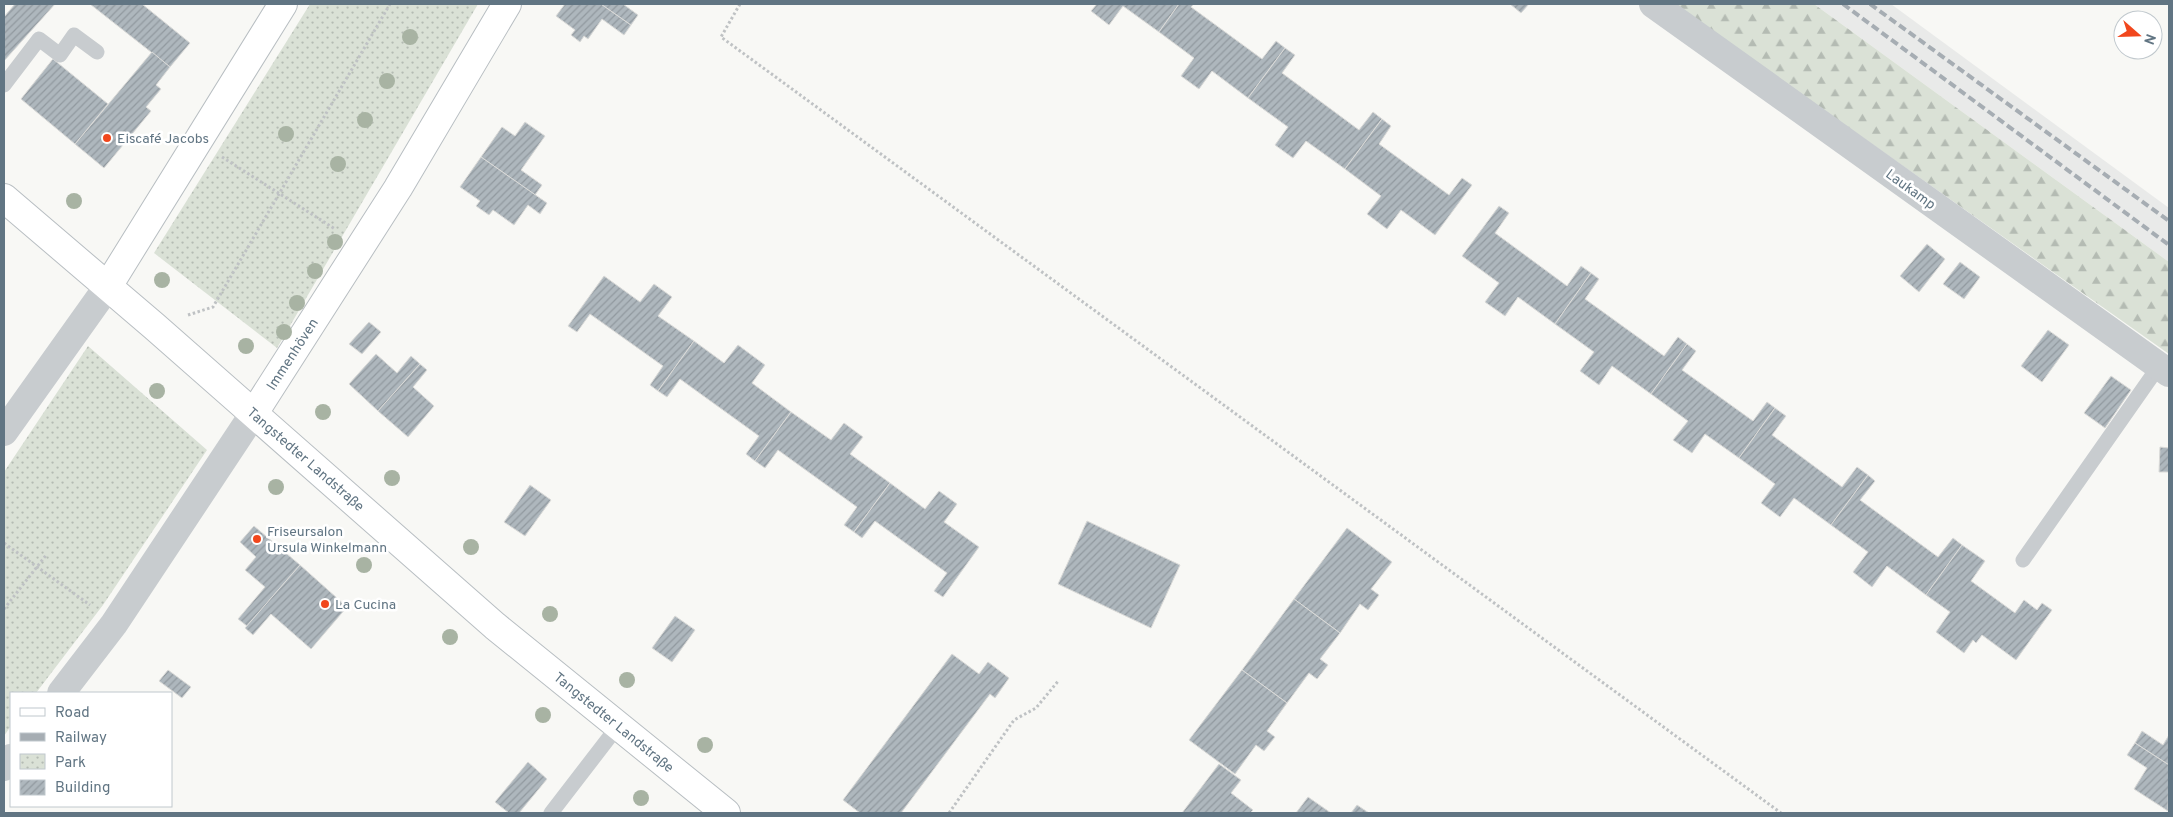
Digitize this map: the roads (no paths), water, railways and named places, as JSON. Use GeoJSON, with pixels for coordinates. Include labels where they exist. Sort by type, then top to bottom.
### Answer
{"type":"FeatureCollection","features":[{"type":"Feature","properties":{"kind":"street"},"geometry":{"type":"LineString","coordinates":[[4,432],[108,286],[283,4]]}},
{"type":"Feature","properties":{"kind":"street","name":"Immenhöven"},"geometry":{"type":"LineString","coordinates":[[62,692],[114,624],[254,413],[398,188],[507,4]]}},
{"type":"Feature","properties":{"kind":"street","name":"Laukamp"},"geometry":{"type":"LineString","coordinates":[[1653,4],[2164,369]]}},
{"type":"Feature","properties":{"kind":"street","name":"Tangstedter Landstraße"},"geometry":{"type":"LineString","coordinates":[[4,198],[254,413],[495,626],[726,813]]}},
{"type":"Feature","properties":{"kind":"lane"},"geometry":{"type":"LineString","coordinates":[[4,85],[39,40],[60,55],[74,35],[97,52]]}},
{"type":"Feature","properties":{"kind":"lane"},"geometry":{"type":"LineString","coordinates":[[2023,560],[2164,369]]}},
{"type":"Feature","properties":{"kind":"lane"},"geometry":{"type":"LineString","coordinates":[[552,813],[618,726]]}},
{"type":"Feature","properties":{"kind":"railway"},"geometry":{"type":"LineString","coordinates":[[1843,4],[2169,245]]}},
{"type":"Feature","properties":{"kind":"railway"},"geometry":{"type":"LineString","coordinates":[[1870,4],[2169,221]]}},
{"type":"Feature","properties":{"kind":"place","name":"Eiscafé Jacobs"},"geometry":{"type":"Point","coordinates":[107,138]}},
{"type":"Feature","properties":{"kind":"place","name":"Friseursalon Ursula Winkelmann"},"geometry":{"type":"Point","coordinates":[257,539]}},
{"type":"Feature","properties":{"kind":"place","name":"La Cucina"},"geometry":{"type":"Point","coordinates":[325,604]}}]}
